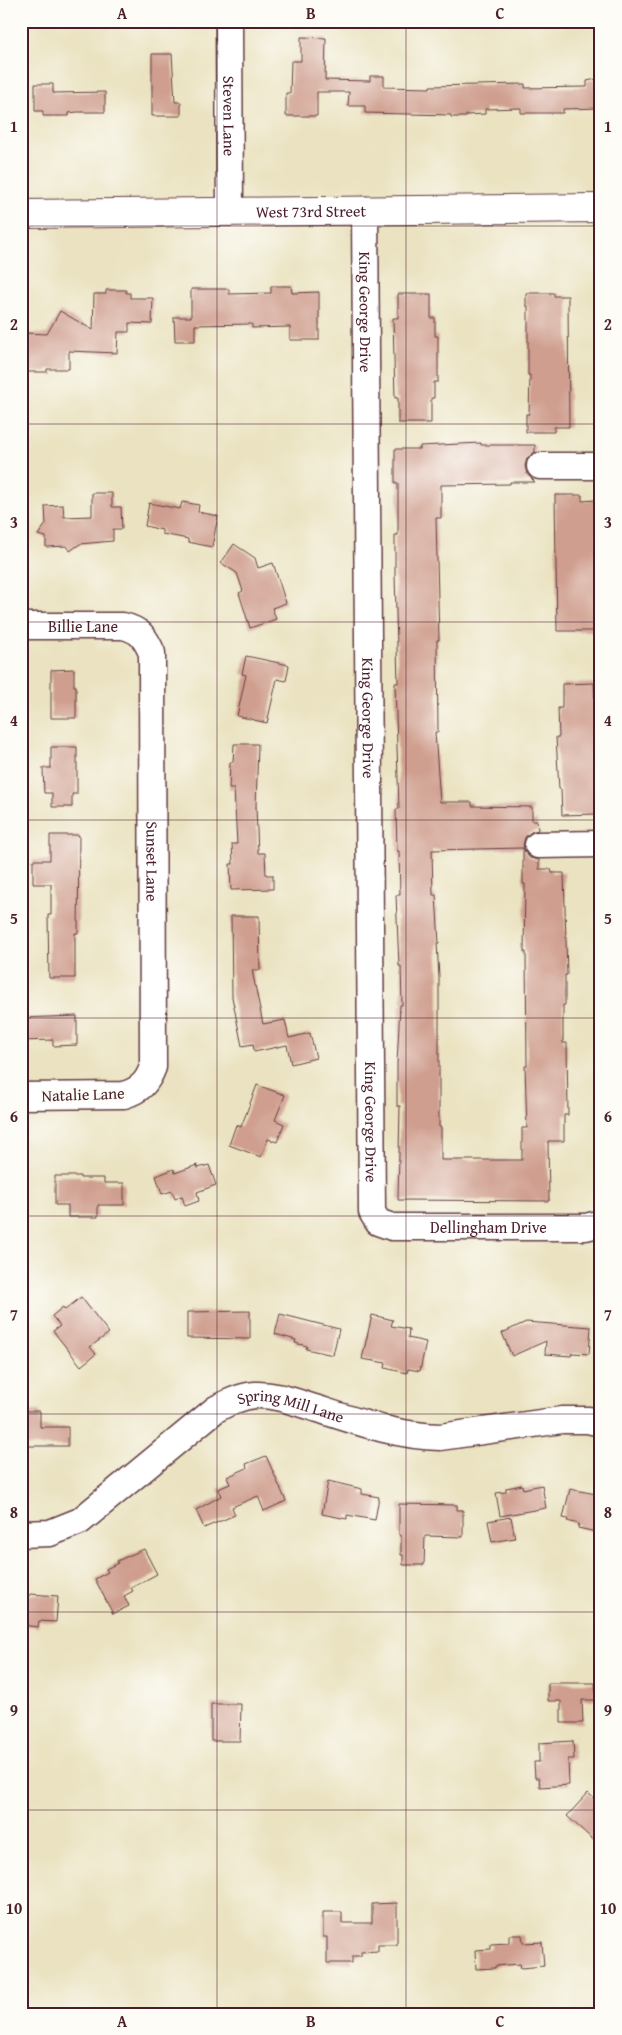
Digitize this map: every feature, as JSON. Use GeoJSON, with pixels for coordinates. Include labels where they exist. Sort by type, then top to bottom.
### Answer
{"type":"FeatureCollection","features":[{"type":"Feature","properties":{"kind":"main road","name":"West 73rd Street"},"geometry":{"type":"LineString","coordinates":[[21,214],[601,208]]}},
{"type":"Feature","properties":{"kind":"street","name":"Steven Lane"},"geometry":{"type":"LineString","coordinates":[[229,21],[230,212]]}},
{"type":"Feature","properties":{"kind":"street","name":"King George Drive"},"geometry":{"type":"LineString","coordinates":[[365,210],[370,1205],[378,1222]]}},
{"type":"Feature","properties":{"kind":"street"},"geometry":{"type":"LineString","coordinates":[[540,466],[601,466]]}},
{"type":"Feature","properties":{"kind":"street","name":"Billie Lane"},"geometry":{"type":"LineString","coordinates":[[21,626],[123,626],[134,629],[144,635]]}},
{"type":"Feature","properties":{"kind":"street","name":"Sunset Lane"},"geometry":{"type":"LineString","coordinates":[[142,1086],[147,1081],[153,1067],[152,653],[144,635]]}},
{"type":"Feature","properties":{"kind":"street"},"geometry":{"type":"LineString","coordinates":[[538,845],[601,844]]}},
{"type":"Feature","properties":{"kind":"street","name":"Natalie Lane"},"geometry":{"type":"LineString","coordinates":[[21,1096],[124,1095],[136,1091],[142,1086]]}},
{"type":"Feature","properties":{"kind":"street","name":"Dellingham Drive"},"geometry":{"type":"LineString","coordinates":[[378,1222],[392,1227],[586,1227],[601,1223]]}},
{"type":"Feature","properties":{"kind":"street","name":"Spring Mill Lane"},"geometry":{"type":"LineString","coordinates":[[21,1534],[50,1533],[80,1521],[216,1409],[230,1402],[254,1395],[278,1397],[389,1431],[426,1436],[440,1437],[562,1420],[588,1420],[601,1423]]}},
{"type":"Feature","properties":{"kind":"building"},"geometry":{"type":"Polygon","coordinates":[[[301,37],[326,38],[325,80],[370,81],[370,76],[384,76],[384,87],[430,88],[430,86],[525,84],[525,88],[587,87],[587,81],[601,78],[601,108],[563,109],[563,113],[521,113],[521,108],[485,109],[485,114],[466,115],[466,117],[365,113],[365,106],[348,106],[349,92],[317,92],[317,116],[286,116],[286,93],[290,93],[291,61],[301,61],[301,37]]]}},
{"type":"Feature","properties":{"kind":"building"},"geometry":{"type":"Polygon","coordinates":[[[152,54],[172,54],[175,102],[181,102],[181,116],[152,116],[152,54]]]}},
{"type":"Feature","properties":{"kind":"building"},"geometry":{"type":"Polygon","coordinates":[[[35,84],[53,84],[53,93],[105,92],[105,112],[77,112],[69,113],[69,116],[43,116],[43,111],[35,111],[35,84]]]}},
{"type":"Feature","properties":{"kind":"building"},"geometry":{"type":"Polygon","coordinates":[[[271,286],[291,286],[292,293],[319,292],[319,340],[290,340],[290,327],[252,328],[252,324],[195,325],[195,341],[175,341],[174,317],[191,317],[191,289],[229,289],[229,294],[271,293],[271,286]]]}},
{"type":"Feature","properties":{"kind":"building"},"geometry":{"type":"Polygon","coordinates":[[[106,290],[126,290],[126,293],[130,293],[130,298],[153,298],[152,324],[129,323],[129,332],[118,332],[117,353],[69,351],[69,369],[47,369],[47,372],[24,372],[24,333],[47,334],[60,311],[93,330],[94,294],[106,294],[106,290]]]}},
{"type":"Feature","properties":{"kind":"building"},"geometry":{"type":"Polygon","coordinates":[[[526,293],[554,293],[554,296],[568,296],[569,427],[554,427],[554,432],[526,432],[526,414],[529,414],[530,375],[528,375],[528,306],[526,306],[526,293]]]}},
{"type":"Feature","properties":{"kind":"building"},"geometry":{"type":"Polygon","coordinates":[[[398,294],[431,294],[431,318],[435,318],[435,336],[438,336],[438,382],[434,382],[434,398],[431,398],[431,423],[398,423],[398,398],[395,398],[393,318],[398,318],[398,294]]]}},
{"type":"Feature","properties":{"kind":"building"},"geometry":{"type":"Polygon","coordinates":[[[481,443],[481,445],[535,445],[535,452],[527,458],[525,466],[527,474],[535,482],[441,485],[441,518],[436,518],[439,640],[437,640],[438,732],[435,732],[440,802],[472,802],[472,806],[532,807],[532,821],[537,821],[538,830],[531,832],[525,837],[523,845],[525,852],[530,858],[539,860],[539,869],[551,869],[552,873],[564,873],[567,975],[565,975],[565,1005],[563,1005],[563,1043],[567,1043],[568,1115],[564,1115],[564,1141],[548,1141],[549,1201],[398,1200],[400,1106],[397,1106],[397,1064],[400,1005],[402,1005],[396,895],[400,895],[396,809],[399,809],[395,683],[398,683],[395,535],[398,535],[398,483],[395,483],[395,449],[420,449],[420,446],[481,443]],[[523,848],[432,850],[433,895],[436,895],[439,943],[437,943],[441,1160],[522,1160],[522,1128],[527,1128],[525,1066],[527,1066],[526,952],[524,952],[525,884],[523,884],[523,848]]]}},
{"type":"Feature","properties":{"kind":"building"},"geometry":{"type":"Polygon","coordinates":[[[92,493],[112,493],[112,507],[121,507],[122,529],[113,529],[113,541],[80,544],[70,551],[67,546],[46,547],[46,537],[38,535],[46,524],[45,506],[63,505],[64,517],[92,516],[92,493]]]}},
{"type":"Feature","properties":{"kind":"building"},"geometry":{"type":"Polygon","coordinates":[[[555,495],[582,495],[582,501],[596,500],[599,601],[597,601],[597,631],[557,631],[555,495]]]}},
{"type":"Feature","properties":{"kind":"building"},"geometry":{"type":"Polygon","coordinates":[[[182,502],[199,505],[198,512],[218,516],[212,547],[188,542],[188,539],[162,534],[162,530],[145,526],[149,503],[180,509],[182,502]]]}},
{"type":"Feature","properties":{"kind":"building"},"geometry":{"type":"Polygon","coordinates":[[[234,544],[255,558],[258,568],[273,563],[286,603],[272,608],[276,619],[250,628],[239,593],[243,591],[237,573],[221,563],[234,544]]]}},
{"type":"Feature","properties":{"kind":"building"},"geometry":{"type":"Polygon","coordinates":[[[246,656],[289,665],[286,681],[277,679],[267,723],[237,716],[246,675],[242,674],[246,656]]]}},
{"type":"Feature","properties":{"kind":"building"},"geometry":{"type":"Polygon","coordinates":[[[74,669],[76,718],[51,718],[51,670],[74,669]]]}},
{"type":"Feature","properties":{"kind":"building"},"geometry":{"type":"Polygon","coordinates":[[[594,683],[595,707],[598,707],[600,789],[596,789],[596,814],[562,815],[556,737],[559,737],[558,708],[562,708],[562,684],[594,683]]]}},
{"type":"Feature","properties":{"kind":"building"},"geometry":{"type":"Polygon","coordinates":[[[234,744],[258,744],[256,807],[258,853],[265,853],[266,875],[273,875],[273,889],[231,890],[230,864],[233,864],[232,844],[237,844],[234,789],[229,789],[230,762],[233,762],[234,744]]]}},
{"type":"Feature","properties":{"kind":"building"},"geometry":{"type":"Polygon","coordinates":[[[51,747],[77,747],[77,794],[72,794],[72,807],[52,807],[52,793],[44,793],[43,768],[51,768],[51,747]]]}},
{"type":"Feature","properties":{"kind":"building"},"geometry":{"type":"Polygon","coordinates":[[[50,835],[79,835],[78,933],[75,933],[75,978],[49,978],[48,915],[51,915],[51,884],[33,884],[33,860],[50,860],[50,835]]]}},
{"type":"Feature","properties":{"kind":"building"},"geometry":{"type":"Polygon","coordinates":[[[231,916],[259,916],[260,970],[252,970],[263,1024],[285,1020],[289,1038],[310,1033],[316,1058],[291,1064],[287,1045],[254,1052],[253,1044],[242,1046],[232,997],[231,916]]]}},
{"type":"Feature","properties":{"kind":"building"},"geometry":{"type":"Polygon","coordinates":[[[77,1016],[77,1045],[53,1046],[53,1040],[21,1041],[21,1018],[77,1016]]]}},
{"type":"Feature","properties":{"kind":"building"},"geometry":{"type":"Polygon","coordinates":[[[257,1085],[285,1095],[275,1120],[284,1124],[277,1142],[268,1139],[261,1157],[229,1145],[236,1125],[241,1127],[257,1085]]]}},
{"type":"Feature","properties":{"kind":"building"},"geometry":{"type":"Polygon","coordinates":[[[197,1165],[198,1168],[209,1165],[216,1185],[197,1192],[199,1201],[185,1206],[182,1196],[175,1199],[172,1191],[162,1194],[156,1176],[174,1169],[175,1173],[197,1165]]]}},
{"type":"Feature","properties":{"kind":"building"},"geometry":{"type":"Polygon","coordinates":[[[55,1176],[104,1178],[104,1183],[124,1183],[124,1205],[98,1205],[98,1217],[68,1217],[68,1205],[55,1205],[55,1176]]]}},
{"type":"Feature","properties":{"kind":"building"},"geometry":{"type":"Polygon","coordinates":[[[81,1297],[109,1333],[90,1347],[96,1354],[81,1366],[53,1331],[60,1326],[52,1316],[63,1307],[65,1310],[81,1297]]]}},
{"type":"Feature","properties":{"kind":"building"},"geometry":{"type":"Polygon","coordinates":[[[250,1311],[250,1339],[187,1338],[187,1312],[250,1311]]]}},
{"type":"Feature","properties":{"kind":"building"},"geometry":{"type":"Polygon","coordinates":[[[280,1314],[339,1329],[333,1355],[306,1349],[307,1346],[295,1343],[296,1340],[275,1334],[280,1314]]]}},
{"type":"Feature","properties":{"kind":"building"},"geometry":{"type":"Polygon","coordinates":[[[372,1315],[393,1320],[391,1326],[409,1329],[408,1338],[426,1342],[420,1371],[408,1369],[407,1373],[385,1368],[386,1363],[362,1359],[372,1315]]]}},
{"type":"Feature","properties":{"kind":"building"},"geometry":{"type":"Polygon","coordinates":[[[526,1322],[591,1327],[589,1354],[572,1353],[571,1356],[545,1354],[546,1341],[512,1356],[502,1333],[526,1322]]]}},
{"type":"Feature","properties":{"kind":"building"},"geometry":{"type":"Polygon","coordinates":[[[21,1411],[40,1411],[40,1427],[68,1427],[68,1446],[21,1446],[21,1411]]]}},
{"type":"Feature","properties":{"kind":"building"},"geometry":{"type":"Polygon","coordinates":[[[266,1456],[286,1501],[264,1511],[258,1496],[232,1507],[235,1515],[204,1528],[196,1510],[221,1496],[218,1489],[230,1484],[227,1477],[247,1468],[246,1464],[266,1456]]]}},
{"type":"Feature","properties":{"kind":"building"},"geometry":{"type":"Polygon","coordinates":[[[328,1481],[362,1489],[362,1494],[379,1497],[375,1520],[347,1515],[347,1519],[322,1514],[328,1481]]]}},
{"type":"Feature","properties":{"kind":"building"},"geometry":{"type":"Polygon","coordinates":[[[522,1485],[523,1489],[542,1485],[546,1508],[500,1516],[496,1493],[506,1492],[506,1488],[522,1485]]]}},
{"type":"Feature","properties":{"kind":"building"},"geometry":{"type":"Polygon","coordinates":[[[570,1489],[601,1495],[601,1533],[578,1528],[579,1524],[563,1518],[570,1489]]]}},
{"type":"Feature","properties":{"kind":"building"},"geometry":{"type":"Polygon","coordinates":[[[399,1504],[457,1505],[457,1510],[463,1510],[463,1537],[425,1536],[424,1565],[403,1565],[401,1535],[399,1535],[399,1504]]]}},
{"type":"Feature","properties":{"kind":"building"},"geometry":{"type":"Polygon","coordinates":[[[511,1517],[515,1538],[492,1542],[488,1521],[511,1517]]]}},
{"type":"Feature","properties":{"kind":"building"},"geometry":{"type":"Polygon","coordinates":[[[144,1549],[157,1574],[131,1588],[133,1591],[124,1596],[129,1606],[113,1614],[95,1579],[108,1572],[106,1569],[118,1563],[117,1561],[144,1549]]]}},
{"type":"Feature","properties":{"kind":"building"},"geometry":{"type":"Polygon","coordinates":[[[30,1594],[58,1596],[56,1622],[39,1621],[38,1627],[21,1625],[21,1595],[30,1596],[30,1594]]]}},
{"type":"Feature","properties":{"kind":"building"},"geometry":{"type":"Polygon","coordinates":[[[548,1683],[595,1683],[596,1700],[582,1700],[583,1723],[561,1723],[561,1701],[548,1701],[548,1683]]]}},
{"type":"Feature","properties":{"kind":"building"},"geometry":{"type":"Polygon","coordinates":[[[211,1704],[241,1704],[240,1741],[211,1741],[211,1704]]]}},
{"type":"Feature","properties":{"kind":"building"},"geometry":{"type":"Polygon","coordinates":[[[573,1741],[574,1759],[568,1759],[569,1785],[540,1787],[539,1778],[535,1778],[534,1762],[539,1762],[539,1743],[573,1741]]]}},
{"type":"Feature","properties":{"kind":"building"},"geometry":{"type":"Polygon","coordinates":[[[588,1793],[601,1805],[601,1847],[567,1816],[588,1793]]]}},
{"type":"Feature","properties":{"kind":"building"},"geometry":{"type":"Polygon","coordinates":[[[397,1903],[397,1945],[378,1945],[378,1951],[361,1952],[361,1956],[352,1956],[352,1963],[327,1963],[327,1937],[323,1937],[323,1912],[342,1912],[342,1923],[372,1923],[372,1904],[397,1903]]]}},
{"type":"Feature","properties":{"kind":"building"},"geometry":{"type":"Polygon","coordinates":[[[509,1935],[522,1935],[523,1943],[542,1942],[544,1966],[521,1968],[520,1964],[476,1969],[475,1950],[491,1949],[491,1944],[509,1943],[509,1935]]]}}]}
